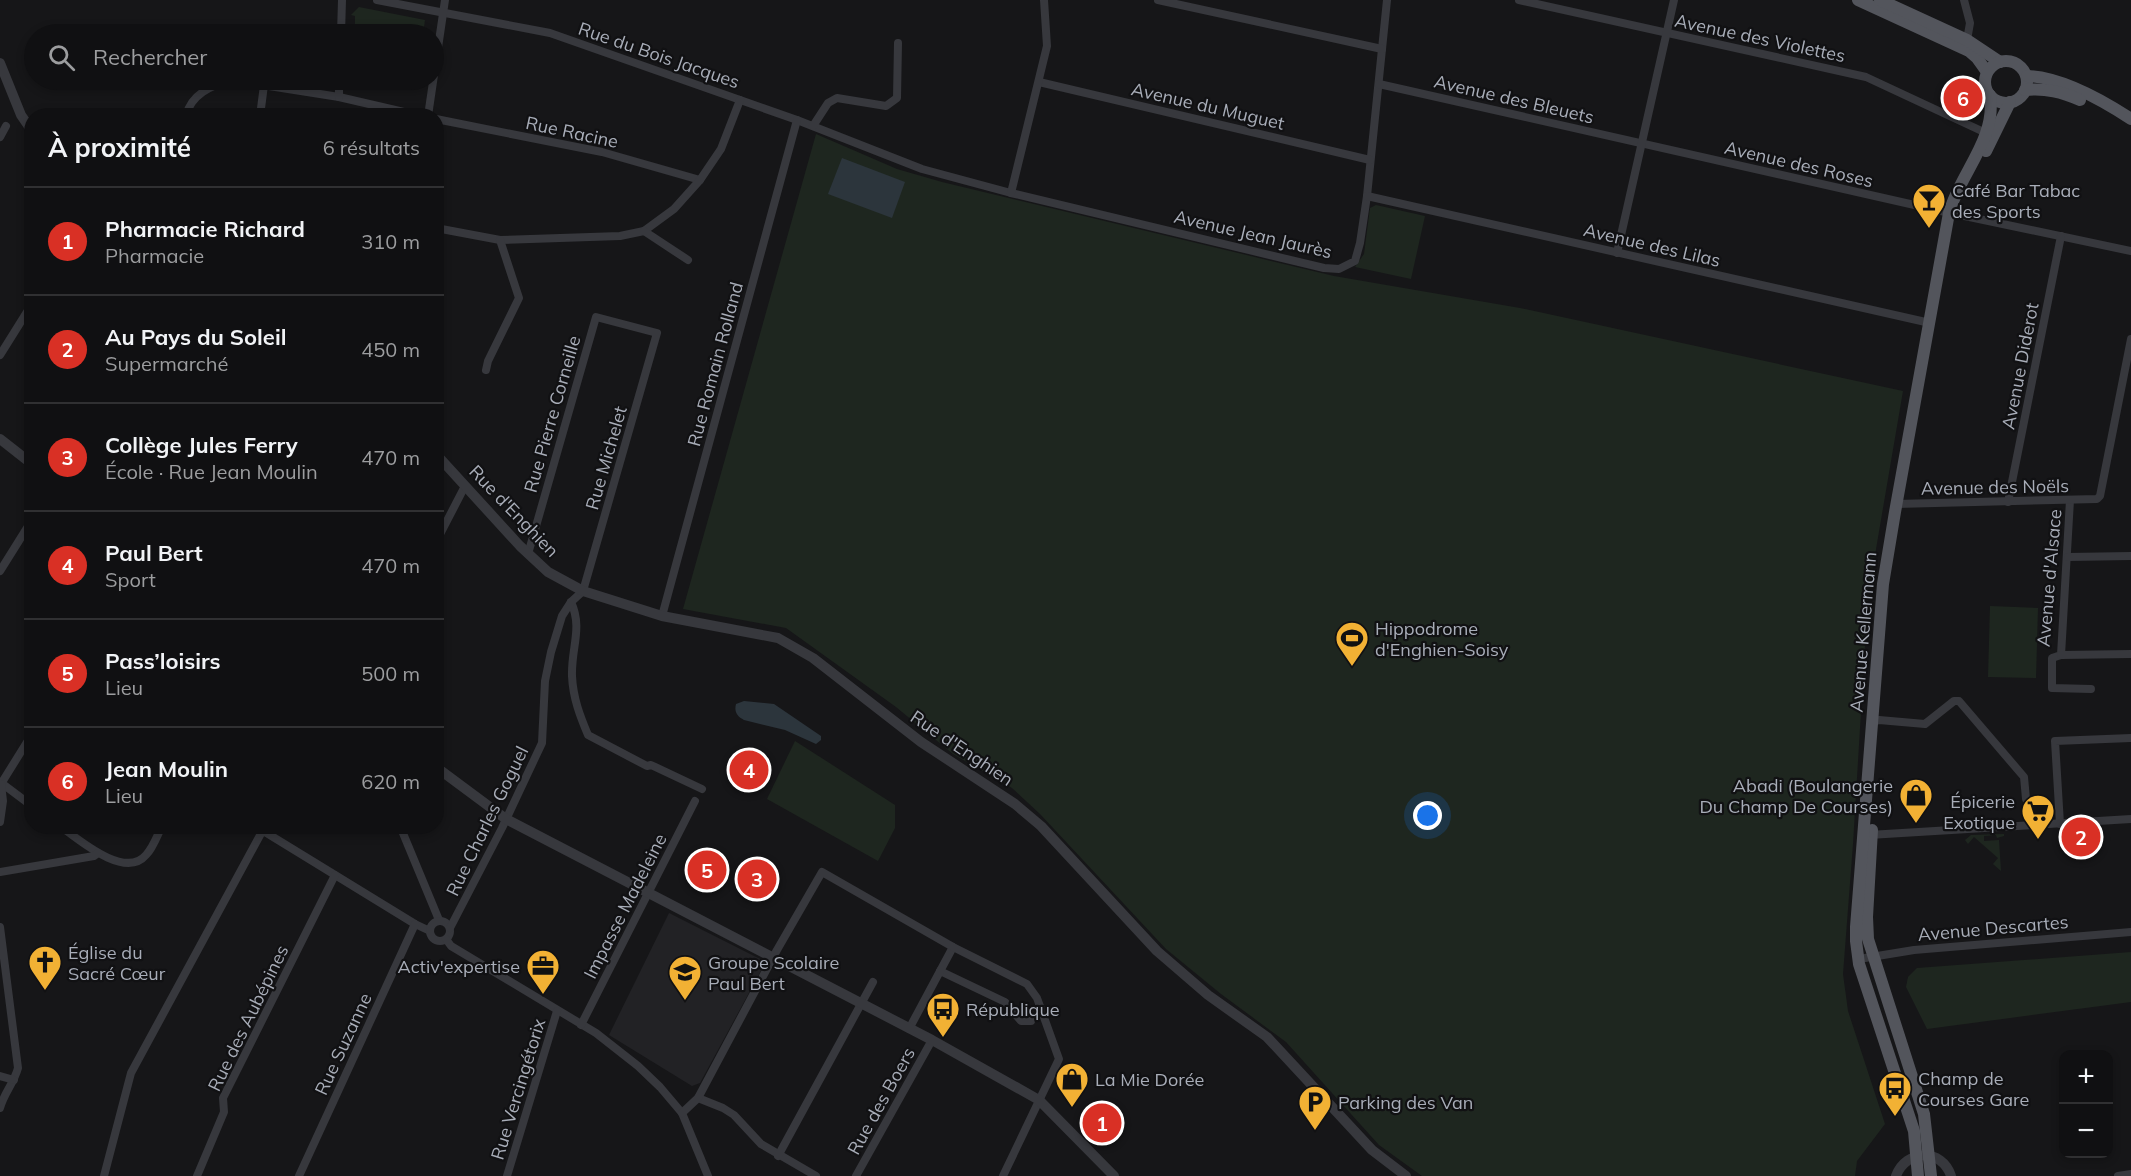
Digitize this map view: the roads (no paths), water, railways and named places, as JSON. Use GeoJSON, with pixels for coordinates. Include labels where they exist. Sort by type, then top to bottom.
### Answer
{"type":"FeatureCollection","features":[{"type":"Feature","properties":{"kind":"main road"},"geometry":{"type":"LineString","coordinates":[[1858,0],[1969,51],[1987,72]]}},
{"type":"Feature","properties":{"kind":"main road"},"geometry":{"type":"LineString","coordinates":[[1880,0],[1967,40],[2000,62]]}},
{"type":"Feature","properties":{"kind":"main road"},"geometry":{"type":"LineString","coordinates":[[2000,62],[2013,62],[2024,70],[2026,76],[2025,90],[2019,98],[2010,102],[1997,101],[1990,95],[1985,84],[1987,72],[2000,62]]}},
{"type":"Feature","properties":{"kind":"main road"},"geometry":{"type":"LineString","coordinates":[[2026,76],[2059,82],[2114,108],[2131,120]]}},
{"type":"Feature","properties":{"kind":"main road"},"geometry":{"type":"LineString","coordinates":[[2025,90],[2055,90],[2107,114],[2131,120]]}},
{"type":"Feature","properties":{"kind":"main road","name":"Avenue Kellermann"},"geometry":{"type":"LineString","coordinates":[[1899,504],[1956,192],[1986,133],[1991,116],[1990,95]]}},
{"type":"Feature","properties":{"kind":"main road","name":"Avenue Kellermann"},"geometry":{"type":"LineString","coordinates":[[1931,1176],[1924,1114],[1868,939],[1866,917],[1868,835],[1880,617],[1930,323],[1953,214],[2010,102]]}},
{"type":"Feature","properties":{"kind":"main road","name":"Avenue Kellermann"},"geometry":{"type":"LineString","coordinates":[[1868,835],[1856,927],[1858,959],[1914,1131],[1918,1176]]}},
{"type":"Feature","properties":{"kind":"street"},"geometry":{"type":"LineString","coordinates":[[341,24],[342,0]]}},
{"type":"Feature","properties":{"kind":"street","name":"Rue du Bois Jacques"},"geometry":{"type":"LineString","coordinates":[[377,0],[550,33],[797,120],[922,169]]}},
{"type":"Feature","properties":{"kind":"street"},"geometry":{"type":"LineString","coordinates":[[442,24],[445,0]]}},
{"type":"Feature","properties":{"kind":"street"},"geometry":{"type":"LineString","coordinates":[[1011,194],[1047,46],[1044,0]]}},
{"type":"Feature","properties":{"kind":"street"},"geometry":{"type":"LineString","coordinates":[[1158,0],[1382,50]]}},
{"type":"Feature","properties":{"kind":"street","name":"Avenue Jean Jaurès"},"geometry":{"type":"LineString","coordinates":[[922,169],[1011,194],[1324,268],[1339,269],[1355,261],[1360,243],[1387,0]]}},
{"type":"Feature","properties":{"kind":"street","name":"Avenue des Violettes"},"geometry":{"type":"LineString","coordinates":[[1519,0],[1866,77],[1986,133]]}},
{"type":"Feature","properties":{"kind":"street"},"geometry":{"type":"LineString","coordinates":[[1617,253],[1674,0]]}},
{"type":"Feature","properties":{"kind":"street"},"geometry":{"type":"LineString","coordinates":[[1964,0],[1970,23],[1967,40]]}},
{"type":"Feature","properties":{"kind":"street"},"geometry":{"type":"LineString","coordinates":[[813,126],[828,103],[837,98],[886,106],[897,98],[898,43]]}},
{"type":"Feature","properties":{"kind":"street"},"geometry":{"type":"LineString","coordinates":[[0,63],[24,119]]}},
{"type":"Feature","properties":{"kind":"street","name":"Avenue du Muguet"},"geometry":{"type":"LineString","coordinates":[[1039,82],[1370,160]]}},
{"type":"Feature","properties":{"kind":"street","name":"Avenue des Bleuets"},"geometry":{"type":"LineString","coordinates":[[1379,84],[1642,144]]}},
{"type":"Feature","properties":{"kind":"street"},"geometry":{"type":"LineString","coordinates":[[189,108],[199,94],[208,90]]}},
{"type":"Feature","properties":{"kind":"street"},"geometry":{"type":"LineString","coordinates":[[261,108],[263,90]]}},
{"type":"Feature","properties":{"kind":"street"},"geometry":{"type":"LineString","coordinates":[[295,90],[386,108]]}},
{"type":"Feature","properties":{"kind":"street"},"geometry":{"type":"LineString","coordinates":[[339,90],[339,97]]}},
{"type":"Feature","properties":{"kind":"street"},"geometry":{"type":"LineString","coordinates":[[429,108],[432,90]]}},
{"type":"Feature","properties":{"kind":"street"},"geometry":{"type":"LineString","coordinates":[[444,230],[500,240],[620,236],[644,231],[674,209],[700,180],[721,149],[740,100]]}},
{"type":"Feature","properties":{"kind":"street","name":"Rue Romain Rolland"},"geometry":{"type":"LineString","coordinates":[[662,616],[797,120]]}},
{"type":"Feature","properties":{"kind":"street","name":"Rue Racine"},"geometry":{"type":"LineString","coordinates":[[444,121],[602,152],[700,180]]}},
{"type":"Feature","properties":{"kind":"street"},"geometry":{"type":"LineString","coordinates":[[0,137],[6,126]]}},
{"type":"Feature","properties":{"kind":"street","name":"Avenue des Roses"},"geometry":{"type":"LineString","coordinates":[[1642,144],[1953,214],[2131,251]]}},
{"type":"Feature","properties":{"kind":"street","name":"Avenue des Lilas"},"geometry":{"type":"LineString","coordinates":[[1367,196],[1930,323]]}},
{"type":"Feature","properties":{"kind":"street"},"geometry":{"type":"LineString","coordinates":[[644,231],[688,260]]}},
{"type":"Feature","properties":{"kind":"street","name":"Avenue Diderot"},"geometry":{"type":"LineString","coordinates":[[2008,502],[2061,236]]}},
{"type":"Feature","properties":{"kind":"street"},"geometry":{"type":"LineString","coordinates":[[486,370],[488,361],[519,298],[500,240]]}},
{"type":"Feature","properties":{"kind":"street"},"geometry":{"type":"LineString","coordinates":[[0,355],[24,317]]}},
{"type":"Feature","properties":{"kind":"street","name":"Rue Pierre Corneille"},"geometry":{"type":"LineString","coordinates":[[528,554],[596,317],[657,333]]}},
{"type":"Feature","properties":{"kind":"street","name":"Rue Michelet"},"geometry":{"type":"LineString","coordinates":[[583,591],[657,333]]}},
{"type":"Feature","properties":{"kind":"street","name":"Avenue des Noëls"},"geometry":{"type":"LineString","coordinates":[[1899,504],[2094,500],[2100,496],[2131,339]]}},
{"type":"Feature","properties":{"kind":"street"},"geometry":{"type":"LineString","coordinates":[[0,440],[24,458]]}},
{"type":"Feature","properties":{"kind":"street","name":"Rue d'Enghien"},"geometry":{"type":"LineString","coordinates":[[444,463],[528,554],[548,572],[583,591],[662,616],[778,638],[813,658],[921,742],[1015,804],[1041,826],[1157,951],[1208,995],[1267,1037],[1372,1150],[1406,1176]]}},
{"type":"Feature","properties":{"kind":"street"},"geometry":{"type":"LineString","coordinates":[[444,527],[465,486]]}},
{"type":"Feature","properties":{"kind":"street","name":"Avenue d'Alsace"},"geometry":{"type":"LineString","coordinates":[[2070,500],[2061,655],[2052,658],[2052,688],[2091,689]]}},
{"type":"Feature","properties":{"kind":"street"},"geometry":{"type":"LineString","coordinates":[[0,571],[24,533]]}},
{"type":"Feature","properties":{"kind":"street"},"geometry":{"type":"LineString","coordinates":[[2068,557],[2131,556]]}},
{"type":"Feature","properties":{"kind":"street","name":"Rue Charles Goguel"},"geometry":{"type":"LineString","coordinates":[[450,928],[542,743],[545,681],[551,652],[562,616],[571,602],[583,591]]}},
{"type":"Feature","properties":{"kind":"street"},"geometry":{"type":"LineString","coordinates":[[571,602],[578,624],[572,654],[574,699],[588,735],[647,766],[651,765],[702,789]]}},
{"type":"Feature","properties":{"kind":"street"},"geometry":{"type":"LineString","coordinates":[[2061,655],[2131,654]]}},
{"type":"Feature","properties":{"kind":"street"},"geometry":{"type":"LineString","coordinates":[[1876,721],[1924,724],[1954,701],[1959,701],[2024,777],[2026,799]]}},
{"type":"Feature","properties":{"kind":"street"},"geometry":{"type":"LineString","coordinates":[[2060,824],[2055,741],[2131,738]]}},
{"type":"Feature","properties":{"kind":"street"},"geometry":{"type":"LineString","coordinates":[[0,822],[3,801],[1,783],[24,747]]}},
{"type":"Feature","properties":{"kind":"street"},"geometry":{"type":"LineString","coordinates":[[444,773],[506,819],[932,1040],[1039,1100],[1114,1176]]}},
{"type":"Feature","properties":{"kind":"street"},"geometry":{"type":"LineString","coordinates":[[1,783],[24,801]]}},
{"type":"Feature","properties":{"kind":"street","name":"Impasse Madeleine"},"geometry":{"type":"LineString","coordinates":[[581,1025],[695,801]]}},
{"type":"Feature","properties":{"kind":"street"},"geometry":{"type":"LineString","coordinates":[[1868,835],[2131,819]]}},
{"type":"Feature","properties":{"kind":"street"},"geometry":{"type":"LineString","coordinates":[[71,834],[98,854],[131,863],[146,856],[158,834]]}},
{"type":"Feature","properties":{"kind":"street"},"geometry":{"type":"LineString","coordinates":[[104,1176],[131,1073],[257,834]]}},
{"type":"Feature","properties":{"kind":"street"},"geometry":{"type":"LineString","coordinates":[[270,834],[430,931],[434,939],[440,941],[446,939],[450,934],[450,928],[447,923],[439,920],[434,922],[430,931]]}},
{"type":"Feature","properties":{"kind":"street"},"geometry":{"type":"LineString","coordinates":[[403,834],[439,920]]}},
{"type":"Feature","properties":{"kind":"street"},"geometry":{"type":"LineString","coordinates":[[0,872],[98,854]]}},
{"type":"Feature","properties":{"kind":"street"},"geometry":{"type":"LineString","coordinates":[[682,1113],[698,1098],[772,959],[822,872],[952,947],[1027,984],[1037,998],[1059,1059],[1003,1176]]}},
{"type":"Feature","properties":{"kind":"street","name":"Rue des Aubépines"},"geometry":{"type":"LineString","coordinates":[[197,1176],[224,1112],[223,1098],[335,875]]}},
{"type":"Feature","properties":{"kind":"street","name":"Rue Suzanne"},"geometry":{"type":"LineString","coordinates":[[299,1176],[415,924]]}},
{"type":"Feature","properties":{"kind":"street"},"geometry":{"type":"LineString","coordinates":[[0,927],[18,1068],[0,1108]]}},
{"type":"Feature","properties":{"kind":"street","name":"Avenue Descartes"},"geometry":{"type":"LineString","coordinates":[[1858,959],[1914,950],[2131,932]]}},
{"type":"Feature","properties":{"kind":"street"},"geometry":{"type":"LineString","coordinates":[[446,939],[452,946],[596,1033],[631,1059],[660,1087],[682,1113],[708,1176]]}},
{"type":"Feature","properties":{"kind":"street"},"geometry":{"type":"LineString","coordinates":[[909,1029],[952,947]]}},
{"type":"Feature","properties":{"kind":"street"},"geometry":{"type":"LineString","coordinates":[[940,971],[1005,1002],[1021,1021],[1031,1021]]}},
{"type":"Feature","properties":{"kind":"street"},"geometry":{"type":"LineString","coordinates":[[778,1155],[873,982]]}},
{"type":"Feature","properties":{"kind":"street","name":"Rue Vercingétorix"},"geometry":{"type":"LineString","coordinates":[[507,1176],[558,1011]]}},
{"type":"Feature","properties":{"kind":"street","name":"Rue des Boers"},"geometry":{"type":"LineString","coordinates":[[856,1176],[932,1040]]}},
{"type":"Feature","properties":{"kind":"street"},"geometry":{"type":"LineString","coordinates":[[0,1076],[14,1080]]}},
{"type":"Feature","properties":{"kind":"street"},"geometry":{"type":"LineString","coordinates":[[698,1098],[728,1112],[761,1144],[816,1176]]}},
{"type":"Feature","properties":{"kind":"street"},"geometry":{"type":"LineString","coordinates":[[1896,1176],[1902,1165],[1916,1156],[1929,1155],[1944,1163],[1951,1176]]}},
{"type":"Feature","properties":{"kind":"street"},"geometry":{"type":"LineString","coordinates":[[2118,1176],[2131,1174]]}},
{"type":"Feature","properties":{"kind":"place","name":"Jean Moulin"},"geometry":{"type":"Point","coordinates":[1963,98]}},
{"type":"Feature","properties":{"kind":"place","name":"Café Bar Tabac des Sports"},"geometry":{"type":"Point","coordinates":[1929,229]}},
{"type":"Feature","properties":{"kind":"place","name":"Hippodrome d'Enghien-Soisy"},"geometry":{"type":"Point","coordinates":[1352,667]}},
{"type":"Feature","properties":{"kind":"place","name":"Paul Bert"},"geometry":{"type":"Point","coordinates":[749,770]}},
{"type":"Feature","properties":{"kind":"place","name":"Abadi (Boulangerie Du Champ De Courses)"},"geometry":{"type":"Point","coordinates":[1916,824]}},
{"type":"Feature","properties":{"kind":"place","name":"Au Pays du Soleil"},"geometry":{"type":"Point","coordinates":[2081,837]}},
{"type":"Feature","properties":{"kind":"place","name":"Épicerie Exotique"},"geometry":{"type":"Point","coordinates":[2038,840]}},
{"type":"Feature","properties":{"kind":"place","name":"Pass’loisirs"},"geometry":{"type":"Point","coordinates":[707,870]}},
{"type":"Feature","properties":{"kind":"place","name":"Collège Jules Ferry"},"geometry":{"type":"Point","coordinates":[757,879]}},
{"type":"Feature","properties":{"kind":"place","name":"Église du Sacré Cœur"},"geometry":{"type":"Point","coordinates":[45,991]}},
{"type":"Feature","properties":{"kind":"place","name":"Activ'expertise"},"geometry":{"type":"Point","coordinates":[543,995]}},
{"type":"Feature","properties":{"kind":"place","name":"Groupe Scolaire Paul Bert"},"geometry":{"type":"Point","coordinates":[685,1001]}},
{"type":"Feature","properties":{"kind":"place","name":"République"},"geometry":{"type":"Point","coordinates":[943,1038]}},
{"type":"Feature","properties":{"kind":"place","name":"La Mie Dorée"},"geometry":{"type":"Point","coordinates":[1072,1108]}},
{"type":"Feature","properties":{"kind":"place","name":"Champ de Courses Gare"},"geometry":{"type":"Point","coordinates":[1895,1117]}},
{"type":"Feature","properties":{"kind":"place","name":"Pharmacie Richard"},"geometry":{"type":"Point","coordinates":[1102,1123]}},
{"type":"Feature","properties":{"kind":"place","name":"Parking des Van"},"geometry":{"type":"Point","coordinates":[1315,1131]}}]}
